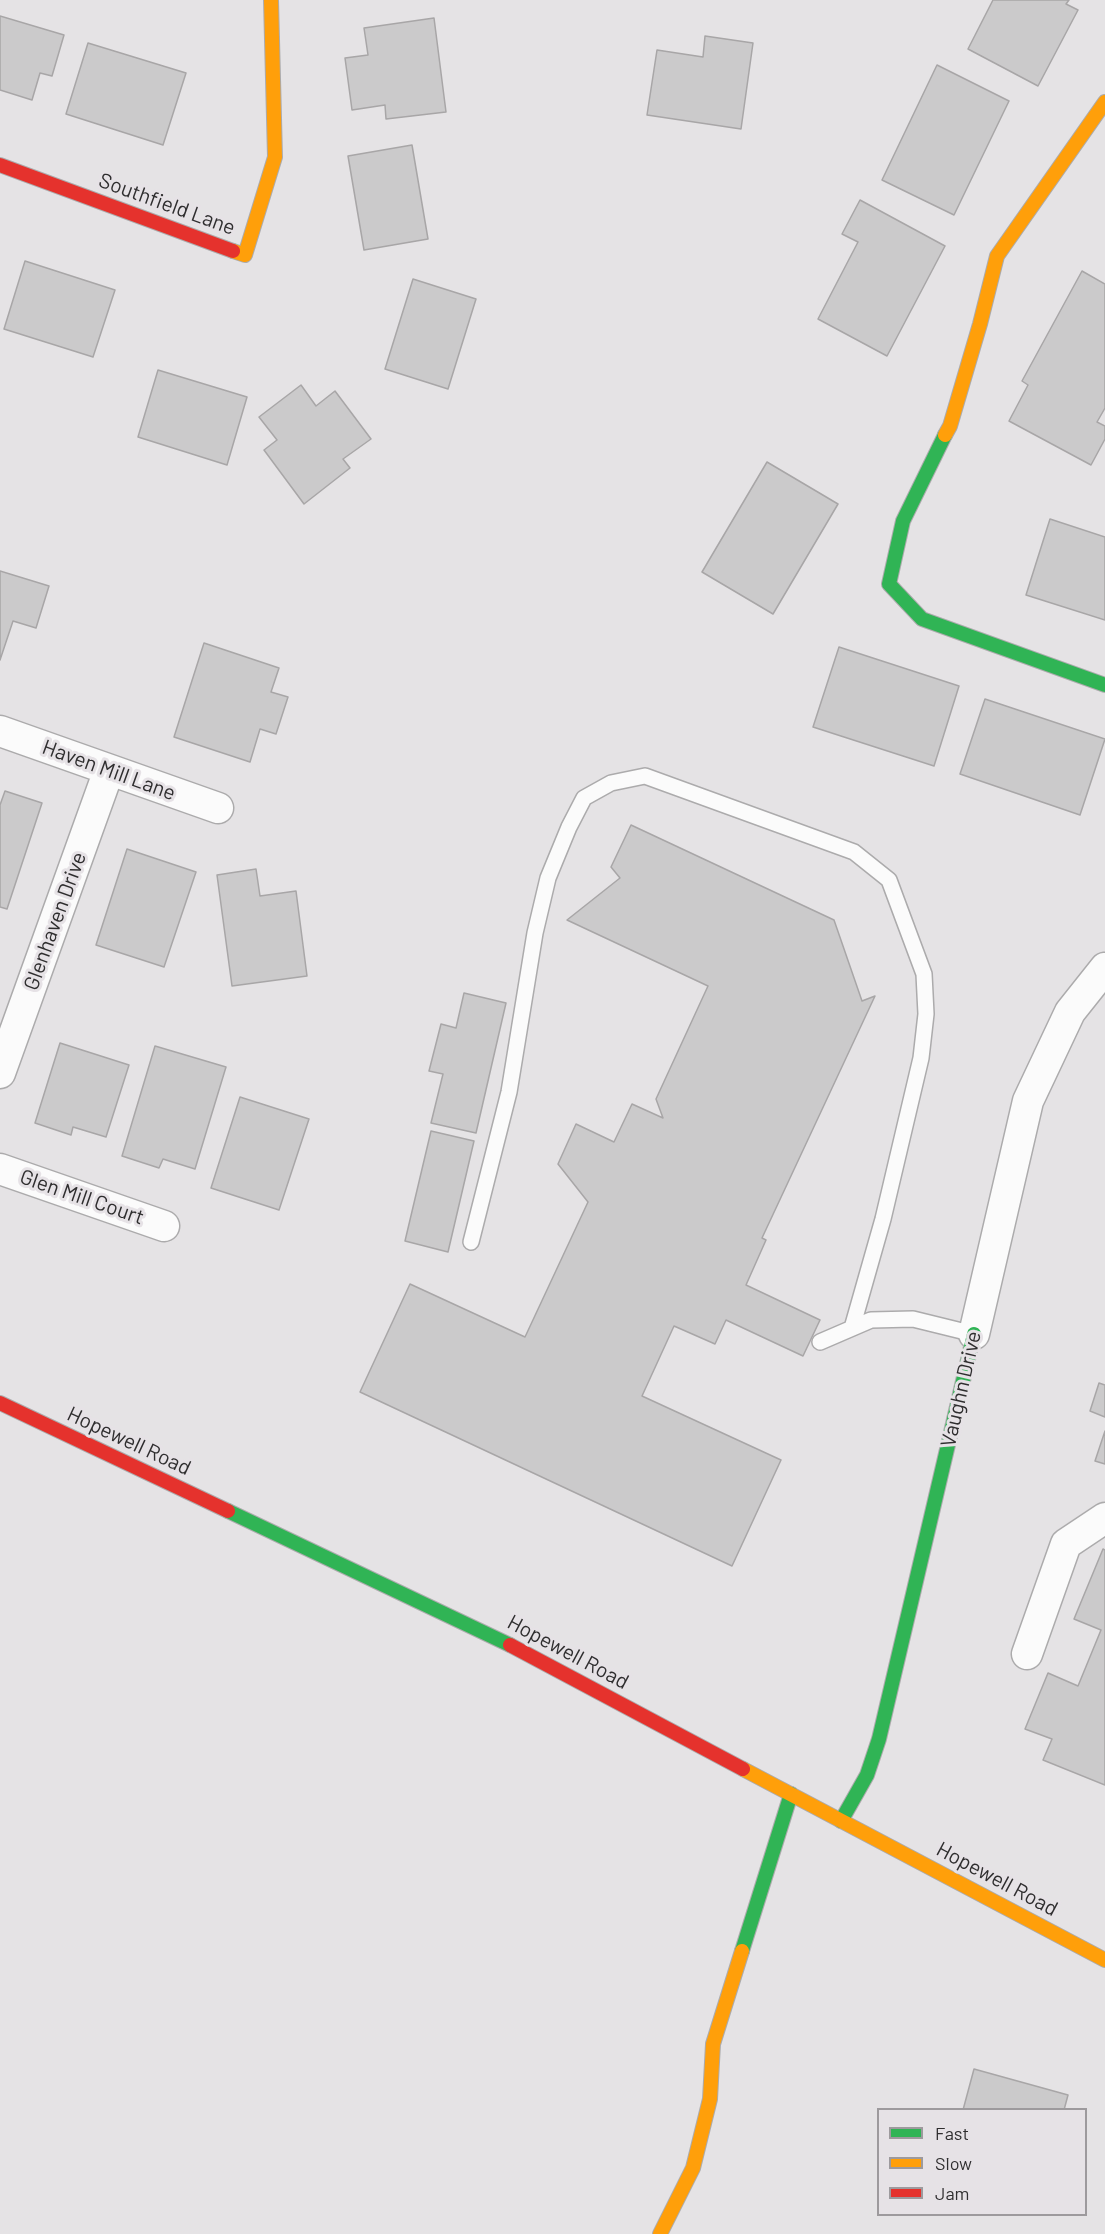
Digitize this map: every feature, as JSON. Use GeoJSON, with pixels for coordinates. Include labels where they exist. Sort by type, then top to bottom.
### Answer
{"type":"FeatureCollection","features":[{"type":"Feature","properties":{"kind":"street","name":"Southfield Lane"},"geometry":{"type":"LineString","coordinates":[[0,165],[245,255],[275,158],[271,0]]}},
{"type":"Feature","properties":{"kind":"street"},"geometry":{"type":"LineString","coordinates":[[1105,102],[997,256],[950,426],[903,521],[889,584],[922,619],[1105,685]]}},
{"type":"Feature","properties":{"kind":"street","name":"Haven Mill Lane"},"geometry":{"type":"LineString","coordinates":[[0,731],[218,808]]}},
{"type":"Feature","properties":{"kind":"street","name":"Glenhaven Drive"},"geometry":{"type":"LineString","coordinates":[[0,1072],[109,770]]}},
{"type":"Feature","properties":{"kind":"street","name":"Vaughn Drive"},"geometry":{"type":"LineString","coordinates":[[841,1821],[867,1775],[879,1739],[1029,1101],[1070,1012],[1105,968]]}},
{"type":"Feature","properties":{"kind":"street","name":"Glen Mill Court"},"geometry":{"type":"LineString","coordinates":[[0,1169],[164,1226]]}},
{"type":"Feature","properties":{"kind":"street","name":"Hopewell Road"},"geometry":{"type":"LineString","coordinates":[[0,1403],[487,1633],[1105,1960]]}},
{"type":"Feature","properties":{"kind":"street"},"geometry":{"type":"LineString","coordinates":[[1026,1654],[1066,1544],[1105,1518]]}},
{"type":"Feature","properties":{"kind":"street"},"geometry":{"type":"LineString","coordinates":[[660,2234],[693,2168],[710,2100],[714,2044],[791,1794]]}},
{"type":"Feature","properties":{"kind":"lane"},"geometry":{"type":"LineString","coordinates":[[471,1242],[509,1092],[535,933],[548,878],[584,798],[610,783],[645,776],[854,852],[889,880],[924,974],[926,1014],[921,1058],[884,1219],[852,1328]]}},
{"type":"Feature","properties":{"kind":"lane"},"geometry":{"type":"LineString","coordinates":[[820,1341],[871,1320],[913,1319],[974,1334]]}},
{"type":"Feature","properties":{"kind":"building"},"geometry":{"type":"Polygon","coordinates":[[[993,0],[1069,0],[1066,4],[1078,10],[1038,86],[968,49],[993,0]]]}},
{"type":"Feature","properties":{"kind":"building"},"geometry":{"type":"Polygon","coordinates":[[[0,16],[64,35],[52,76],[40,73],[32,100],[0,90],[0,16]]]}},
{"type":"Feature","properties":{"kind":"building"},"geometry":{"type":"Polygon","coordinates":[[[434,18],[446,112],[386,119],[385,105],[352,110],[345,58],[368,55],[364,28],[434,18]]]}},
{"type":"Feature","properties":{"kind":"building"},"geometry":{"type":"Polygon","coordinates":[[[705,36],[753,43],[741,129],[647,115],[657,50],[703,57],[705,36]]]}},
{"type":"Feature","properties":{"kind":"building"},"geometry":{"type":"Polygon","coordinates":[[[88,43],[186,73],[163,145],[66,114],[88,43]]]}},
{"type":"Feature","properties":{"kind":"building"},"geometry":{"type":"Polygon","coordinates":[[[937,65],[1009,101],[954,215],[882,180],[937,65]]]}},
{"type":"Feature","properties":{"kind":"building"},"geometry":{"type":"Polygon","coordinates":[[[412,145],[428,239],[364,250],[348,156],[412,145]]]}},
{"type":"Feature","properties":{"kind":"building"},"geometry":{"type":"Polygon","coordinates":[[[860,200],[945,246],[887,356],[818,319],[858,242],[842,234],[860,200]]]}},
{"type":"Feature","properties":{"kind":"building"},"geometry":{"type":"Polygon","coordinates":[[[25,261],[115,290],[93,357],[4,329],[25,261]]]}},
{"type":"Feature","properties":{"kind":"building"},"geometry":{"type":"Polygon","coordinates":[[[1082,271],[1105,284],[1105,408],[1097,422],[1105,426],[1105,439],[1091,465],[1009,421],[1028,385],[1022,381],[1082,271]]]}},
{"type":"Feature","properties":{"kind":"building"},"geometry":{"type":"Polygon","coordinates":[[[413,279],[476,299],[448,389],[385,369],[413,279]]]}},
{"type":"Feature","properties":{"kind":"building"},"geometry":{"type":"Polygon","coordinates":[[[158,370],[247,397],[227,465],[138,437],[158,370]]]}},
{"type":"Feature","properties":{"kind":"building"},"geometry":{"type":"Polygon","coordinates":[[[301,385],[316,406],[335,391],[371,439],[343,459],[350,468],[304,504],[264,450],[277,440],[259,417],[301,385]]]}},
{"type":"Feature","properties":{"kind":"building"},"geometry":{"type":"Polygon","coordinates":[[[767,462],[838,504],[773,614],[702,572],[767,462]]]}},
{"type":"Feature","properties":{"kind":"building"},"geometry":{"type":"Polygon","coordinates":[[[1050,519],[1105,537],[1105,620],[1026,595],[1050,519]]]}},
{"type":"Feature","properties":{"kind":"building"},"geometry":{"type":"Polygon","coordinates":[[[0,571],[49,586],[36,628],[13,621],[0,660],[0,571]]]}},
{"type":"Feature","properties":{"kind":"building"},"geometry":{"type":"Polygon","coordinates":[[[204,643],[279,668],[271,692],[288,697],[276,734],[260,729],[250,762],[174,737],[204,643]]]}},
{"type":"Feature","properties":{"kind":"building"},"geometry":{"type":"Polygon","coordinates":[[[839,647],[959,686],[934,766],[813,727],[839,647]]]}},
{"type":"Feature","properties":{"kind":"building"},"geometry":{"type":"Polygon","coordinates":[[[985,699],[1105,739],[1080,815],[960,774],[985,699]]]}},
{"type":"Feature","properties":{"kind":"building"},"geometry":{"type":"Polygon","coordinates":[[[5,791],[42,803],[7,909],[0,907],[0,805],[5,791]]]}},
{"type":"Feature","properties":{"kind":"building"},"geometry":{"type":"Polygon","coordinates":[[[631,825],[834,920],[862,1001],[875,996],[762,1238],[766,1240],[746,1285],[820,1320],[803,1356],[726,1320],[715,1344],[674,1326],[642,1396],[781,1460],[732,1566],[360,1392],[410,1284],[525,1337],[588,1202],[558,1164],[576,1124],[614,1142],[632,1104],[663,1118],[656,1099],[708,986],[567,920],[620,878],[611,867],[631,825]]]}},
{"type":"Feature","properties":{"kind":"building"},"geometry":{"type":"Polygon","coordinates":[[[127,849],[196,872],[164,967],[96,945],[127,849]]]}},
{"type":"Feature","properties":{"kind":"building"},"geometry":{"type":"Polygon","coordinates":[[[256,869],[260,896],[296,891],[307,976],[232,986],[217,875],[256,869]]]}},
{"type":"Feature","properties":{"kind":"building"},"geometry":{"type":"Polygon","coordinates":[[[464,993],[506,1003],[476,1133],[431,1123],[443,1074],[429,1071],[441,1024],[456,1028],[464,993]]]}},
{"type":"Feature","properties":{"kind":"building"},"geometry":{"type":"Polygon","coordinates":[[[60,1043],[129,1065],[106,1137],[73,1127],[71,1135],[35,1123],[60,1043]]]}},
{"type":"Feature","properties":{"kind":"building"},"geometry":{"type":"Polygon","coordinates":[[[155,1046],[226,1067],[195,1169],[163,1159],[159,1168],[122,1156],[155,1046]]]}},
{"type":"Feature","properties":{"kind":"building"},"geometry":{"type":"Polygon","coordinates":[[[240,1097],[309,1119],[279,1210],[211,1188],[240,1097]]]}},
{"type":"Feature","properties":{"kind":"building"},"geometry":{"type":"Polygon","coordinates":[[[431,1131],[474,1141],[448,1252],[405,1241],[431,1131]]]}},
{"type":"Feature","properties":{"kind":"building"},"geometry":{"type":"Polygon","coordinates":[[[1099,1383],[1105,1385],[1105,1417],[1090,1411],[1099,1383]]]}},
{"type":"Feature","properties":{"kind":"building"},"geometry":{"type":"Polygon","coordinates":[[[1105,1431],[1105,1464],[1095,1461],[1105,1431]]]}},
{"type":"Feature","properties":{"kind":"building"},"geometry":{"type":"Polygon","coordinates":[[[1103,1549],[1105,1550],[1105,1785],[1043,1760],[1052,1739],[1025,1729],[1048,1673],[1078,1686],[1101,1630],[1074,1619],[1103,1549]]]}},
{"type":"Feature","properties":{"kind":"building"},"geometry":{"type":"Polygon","coordinates":[[[974,2069],[1068,2095],[1065,2108],[964,2108],[974,2069]]]}},
{"type":"Feature","properties":{"kind":"traffic: fast"},"geometry":{"type":"LineString","coordinates":[[945,435],[903,521],[889,584],[922,619],[1105,685]]}},
{"type":"Feature","properties":{"kind":"traffic: fast"},"geometry":{"type":"LineString","coordinates":[[841,1821],[867,1775],[879,1739],[974,1334]]}},
{"type":"Feature","properties":{"kind":"traffic: fast"},"geometry":{"type":"LineString","coordinates":[[228,1511],[510,1645]]}},
{"type":"Feature","properties":{"kind":"traffic: fast"},"geometry":{"type":"LineString","coordinates":[[742,1951],[791,1794]]}},
{"type":"Feature","properties":{"kind":"traffic: slow"},"geometry":{"type":"LineString","coordinates":[[233,251],[245,255],[275,157],[271,0]]}},
{"type":"Feature","properties":{"kind":"traffic: slow"},"geometry":{"type":"LineString","coordinates":[[945,435],[950,426],[980,324],[997,256],[1105,102]]}},
{"type":"Feature","properties":{"kind":"traffic: slow"},"geometry":{"type":"LineString","coordinates":[[743,1769],[1105,1960]]}},
{"type":"Feature","properties":{"kind":"traffic: slow"},"geometry":{"type":"LineString","coordinates":[[660,2234],[693,2168],[710,2099],[713,2044],[742,1951]]}},
{"type":"Feature","properties":{"kind":"traffic: jam"},"geometry":{"type":"LineString","coordinates":[[0,165],[233,251]]}},
{"type":"Feature","properties":{"kind":"traffic: jam"},"geometry":{"type":"LineString","coordinates":[[0,1403],[228,1511]]}},
{"type":"Feature","properties":{"kind":"traffic: jam"},"geometry":{"type":"LineString","coordinates":[[510,1645],[743,1769]]}}]}
